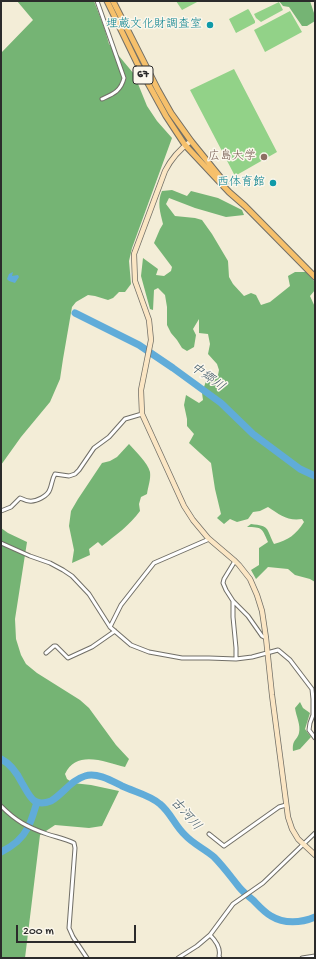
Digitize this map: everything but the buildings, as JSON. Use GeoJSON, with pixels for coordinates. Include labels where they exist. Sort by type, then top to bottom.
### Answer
{"type":"FeatureCollection","features":[{"type":"Feature","properties":{"kind":"main road","name":"67"},"geometry":{"type":"LineString","coordinates":[[107,1],[138,65],[166,116],[185,145],[229,192],[245,206],[315,277]]}},
{"type":"Feature","properties":{"kind":"main road","name":"67"},"geometry":{"type":"LineString","coordinates":[[113,1],[171,114],[190,141],[245,206]]}},
{"type":"Feature","properties":{"kind":"street"},"geometry":{"type":"LineString","coordinates":[[97,1],[124,78],[123,84],[119,90],[102,99]]}},
{"type":"Feature","properties":{"kind":"street"},"geometry":{"type":"LineString","coordinates":[[190,141],[169,163],[165,170],[134,254],[135,280],[149,320],[151,340],[141,390],[142,414],[184,506],[208,538],[235,560],[250,579],[257,595],[262,611],[266,638],[288,817],[292,829],[298,839],[315,855]]}},
{"type":"Feature","properties":{"kind":"street"},"geometry":{"type":"LineString","coordinates":[[1,511],[12,507],[20,498],[34,501],[48,494],[52,478],[55,474],[69,476],[75,474],[94,448],[109,437],[125,419],[142,414]]}},
{"type":"Feature","properties":{"kind":"street"},"geometry":{"type":"LineString","coordinates":[[110,626],[121,605],[154,563],[207,540],[208,538]]}},
{"type":"Feature","properties":{"kind":"street"},"geometry":{"type":"LineString","coordinates":[[1,543],[17,551],[50,563],[72,576],[89,594],[110,626],[115,631],[131,645],[149,652],[182,658],[236,659],[278,650],[290,660],[312,689],[313,714],[309,730],[315,738]]}},
{"type":"Feature","properties":{"kind":"street"},"geometry":{"type":"LineString","coordinates":[[235,560],[223,583],[233,601],[248,616],[262,636],[266,638]]}},
{"type":"Feature","properties":{"kind":"street"},"geometry":{"type":"LineString","coordinates":[[233,601],[236,659]]}},
{"type":"Feature","properties":{"kind":"street"},"geometry":{"type":"LineString","coordinates":[[46,653],[56,646],[68,658],[92,646],[115,631]]}},
{"type":"Feature","properties":{"kind":"street"},"geometry":{"type":"LineString","coordinates":[[209,834],[224,846],[279,807],[286,805]]}},
{"type":"Feature","properties":{"kind":"street"},"geometry":{"type":"LineString","coordinates":[[1,806],[23,824],[74,843],[75,848],[69,928],[73,937],[87,958]]}},
{"type":"Feature","properties":{"kind":"street"},"geometry":{"type":"LineString","coordinates":[[178,958],[197,946],[210,935],[233,904],[252,891],[273,873],[315,833]]}},
{"type":"Feature","properties":{"kind":"street"},"geometry":{"type":"LineString","coordinates":[[210,935],[219,948],[220,958]]}},
{"type":"Feature","properties":{"kind":"street"},"geometry":{"type":"LineString","coordinates":[[302,958],[315,956]]}},
{"type":"Feature","properties":{"kind":"green space"},"geometry":{"type":"Polygon","coordinates":[[[17,1],[94,1],[109,44],[134,74],[147,106],[157,121],[172,138],[132,248],[129,261],[131,284],[125,292],[119,292],[113,298],[108,300],[88,295],[76,302],[72,307],[60,379],[50,402],[21,437],[1,465],[1,53],[33,20],[17,1]]]}},
{"type":"Feature","properties":{"kind":"green space"},"geometry":{"type":"Polygon","coordinates":[[[176,1],[199,1],[182,10],[176,1]]]}},
{"type":"Feature","properties":{"kind":"green space"},"geometry":{"type":"Polygon","coordinates":[[[279,1],[310,1],[315,16],[315,21],[307,26],[302,26],[289,7],[283,6],[279,1]]]}},
{"type":"Feature","properties":{"kind":"green space"},"geometry":{"type":"Polygon","coordinates":[[[279,2],[283,10],[261,22],[256,18],[254,14],[279,2]]]}},
{"type":"Feature","properties":{"kind":"green space"},"geometry":{"type":"Polygon","coordinates":[[[248,9],[255,23],[236,33],[229,19],[248,9]]]}},
{"type":"Feature","properties":{"kind":"green space"},"geometry":{"type":"Polygon","coordinates":[[[290,11],[302,32],[265,52],[254,30],[290,11]]]}},
{"type":"Feature","properties":{"kind":"green space"},"geometry":{"type":"Polygon","coordinates":[[[234,69],[277,152],[235,176],[190,90],[234,69]]]}},
{"type":"Feature","properties":{"kind":"green space"},"geometry":{"type":"Polygon","coordinates":[[[172,190],[187,196],[191,191],[218,198],[242,210],[244,215],[226,217],[195,208],[169,198],[166,204],[175,216],[202,220],[228,261],[229,277],[244,296],[251,293],[256,295],[261,305],[270,302],[290,286],[288,276],[295,272],[306,272],[315,282],[315,290],[310,296],[315,307],[315,582],[295,575],[288,569],[268,567],[256,579],[251,570],[259,565],[259,548],[268,542],[261,529],[256,527],[247,527],[251,524],[265,527],[274,544],[291,536],[304,522],[302,519],[284,517],[268,507],[260,511],[253,512],[248,519],[237,522],[230,519],[224,524],[217,518],[221,514],[211,463],[189,443],[194,434],[187,426],[184,405],[186,395],[199,403],[203,400],[202,393],[207,378],[218,375],[219,370],[217,364],[208,354],[210,344],[208,334],[199,333],[199,319],[193,329],[196,335],[194,347],[187,351],[182,348],[167,325],[165,295],[158,288],[154,290],[153,310],[150,309],[141,276],[143,258],[158,269],[156,275],[164,276],[171,271],[172,267],[154,243],[163,224],[160,207],[160,195],[162,191],[172,190]]]}},
{"type":"Feature","properties":{"kind":"green space"},"geometry":{"type":"Polygon","coordinates":[[[129,444],[144,461],[150,472],[147,494],[141,497],[139,504],[140,511],[118,534],[102,546],[98,542],[89,549],[90,555],[72,563],[74,550],[69,526],[71,511],[102,463],[117,457],[129,444]]]}},
{"type":"Feature","properties":{"kind":"green space"},"geometry":{"type":"Polygon","coordinates":[[[1,528],[27,542],[15,619],[16,639],[21,655],[26,664],[37,673],[80,700],[89,708],[116,745],[129,759],[125,767],[101,760],[84,759],[70,766],[65,774],[67,779],[73,783],[119,791],[102,826],[89,828],[55,825],[40,835],[25,958],[1,958],[1,528]]]}},
{"type":"Feature","properties":{"kind":"green space"},"geometry":{"type":"Polygon","coordinates":[[[300,702],[303,708],[310,713],[305,729],[311,737],[300,749],[293,751],[293,744],[298,736],[299,730],[295,708],[300,702]]]}},
{"type":"Feature","properties":{"kind":"water"},"geometry":{"type":"Polygon","coordinates":[[[13,272],[12,276],[18,275],[19,277],[15,283],[7,279],[9,274],[13,272]]]}},
{"type":"Feature","properties":{"kind":"waterway","name":"中郷川"},"geometry":{"type":"LineString","coordinates":[[75,313],[139,345],[173,368],[221,403],[253,434],[300,469],[315,476]]}},
{"type":"Feature","properties":{"kind":"waterway","name":"古河川"},"geometry":{"type":"LineString","coordinates":[[1,759],[8,763],[13,769],[27,792],[36,802],[45,803],[51,801],[75,781],[90,775],[99,776],[152,798],[164,808],[178,828],[195,844],[214,857],[242,891],[268,914],[276,919],[293,922],[315,917]]}},
{"type":"Feature","properties":{"kind":"waterway","name":"古河川"},"geometry":{"type":"LineString","coordinates":[[1,852],[9,848],[25,833],[37,802]]}},
{"type":"Feature","properties":{"kind":"place","name":"埋蔵文化財調査室"},"geometry":{"type":"Point","coordinates":[210,25]}},
{"type":"Feature","properties":{"kind":"place","name":"広島大学"},"geometry":{"type":"Point","coordinates":[264,157]}},
{"type":"Feature","properties":{"kind":"place","name":"西体育館"},"geometry":{"type":"Point","coordinates":[273,183]}}]}
